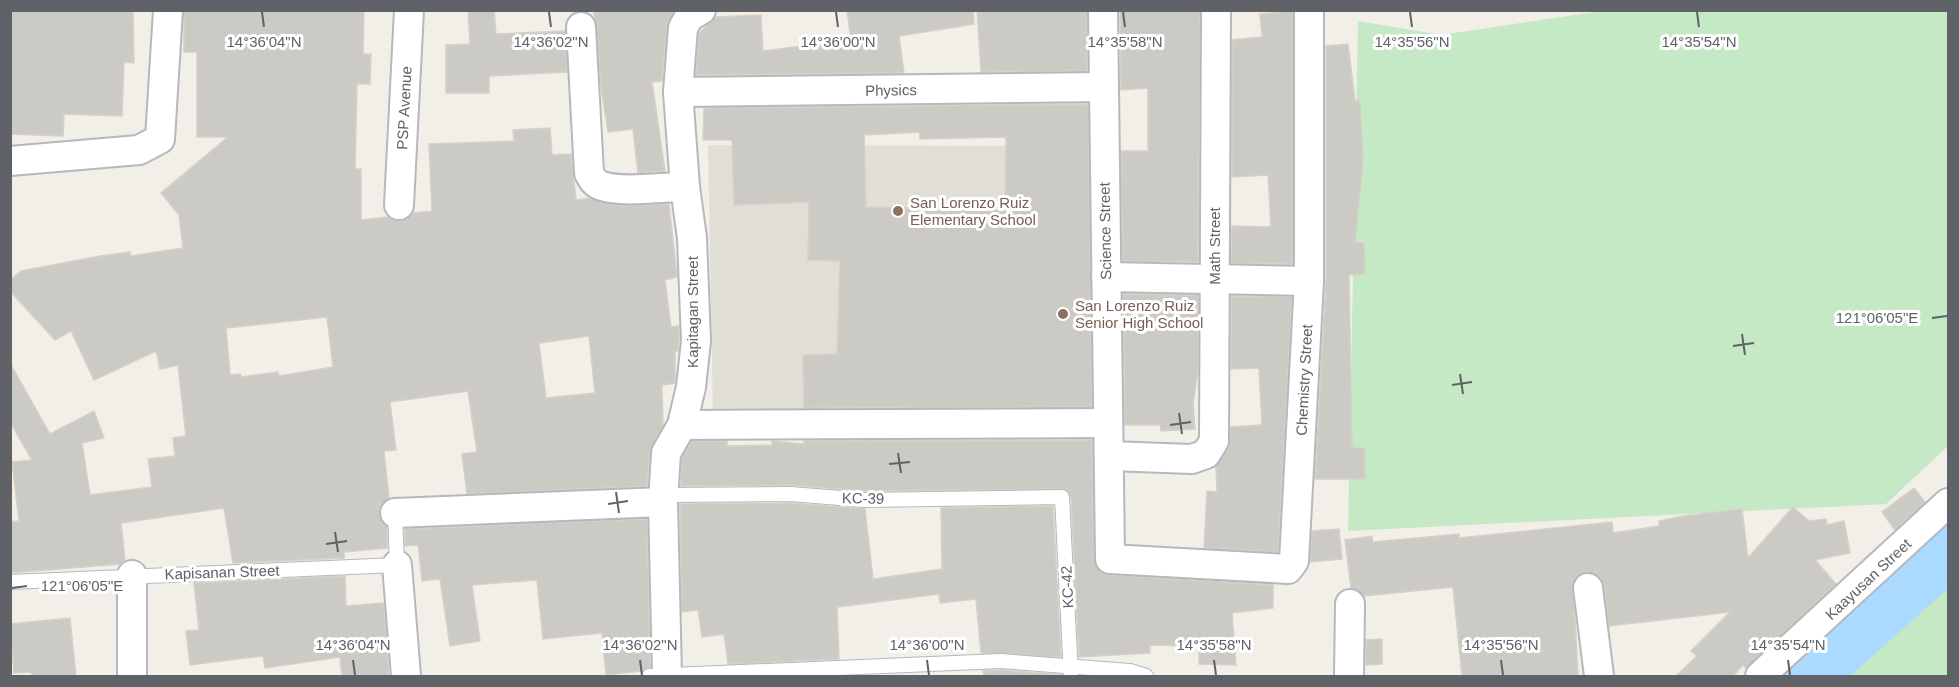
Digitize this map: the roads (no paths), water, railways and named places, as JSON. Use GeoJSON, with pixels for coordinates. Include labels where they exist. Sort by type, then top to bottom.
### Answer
{"type":"FeatureCollection","features":[{"type":"Feature","properties":{"kind":"street"},"geometry":{"type":"LineString","coordinates":[[10,161],[139,150],[160,139],[168,10]]}},
{"type":"Feature","properties":{"kind":"street","name":"PSP Avenue"},"geometry":{"type":"LineString","coordinates":[[399,205],[410,10]]}},
{"type":"Feature","properties":{"kind":"street","name":"Science Street"},"geometry":{"type":"LineString","coordinates":[[1103,10],[1110,559]]}},
{"type":"Feature","properties":{"kind":"street","name":"Math Street"},"geometry":{"type":"LineString","coordinates":[[1109,456],[1192,459],[1206,453],[1214,441],[1216,10]]}},
{"type":"Feature","properties":{"kind":"street","name":"Chemistry Street"},"geometry":{"type":"LineString","coordinates":[[1110,559],[1287,569],[1294,561],[1310,281],[1309,10]]}},
{"type":"Feature","properties":{"kind":"street","name":"Kapitagan Street"},"geometry":{"type":"LineString","coordinates":[[661,676],[663,498],[666,453],[682,425],[691,387],[696,341],[692,238],[685,187],[678,92],[683,28],[695,14]]}},
{"type":"Feature","properties":{"kind":"street"},"geometry":{"type":"LineString","coordinates":[[581,27],[589,173],[593,182],[616,188],[685,187]]}},
{"type":"Feature","properties":{"kind":"street","name":"Physics"},"geometry":{"type":"LineString","coordinates":[[678,92],[1104,87]]}},
{"type":"Feature","properties":{"kind":"street"},"geometry":{"type":"LineString","coordinates":[[1106,277],[1310,281]]}},
{"type":"Feature","properties":{"kind":"street"},"geometry":{"type":"LineString","coordinates":[[682,425],[1108,423]]}},
{"type":"Feature","properties":{"kind":"street"},"geometry":{"type":"LineString","coordinates":[[395,513],[663,498]]}},
{"type":"Feature","properties":{"kind":"street","name":"Kaayusan Street"},"geometry":{"type":"LineString","coordinates":[[1760,676],[1948,503]]}},
{"type":"Feature","properties":{"kind":"street"},"geometry":{"type":"LineString","coordinates":[[397,565],[406,676]]}},
{"type":"Feature","properties":{"kind":"street"},"geometry":{"type":"LineString","coordinates":[[132,575],[132,676]]}},
{"type":"Feature","properties":{"kind":"street"},"geometry":{"type":"LineString","coordinates":[[1588,588],[1599,676]]}},
{"type":"Feature","properties":{"kind":"street"},"geometry":{"type":"LineString","coordinates":[[1349,676],[1350,604]]}},
{"type":"Feature","properties":{"kind":"lane","name":"KC-39"},"geometry":{"type":"LineString","coordinates":[[663,498],[791,494],[864,500],[1062,497]]}},
{"type":"Feature","properties":{"kind":"lane","name":"KC-42"},"geometry":{"type":"LineString","coordinates":[[1062,497],[1071,672]]}},
{"type":"Feature","properties":{"kind":"lane"},"geometry":{"type":"LineString","coordinates":[[395,513],[397,565]]}},
{"type":"Feature","properties":{"kind":"lane","name":"Kapisanan Street"},"geometry":{"type":"LineString","coordinates":[[10,582],[397,565]]}},
{"type":"Feature","properties":{"kind":"lane"},"geometry":{"type":"LineString","coordinates":[[661,676],[1001,661],[1071,672],[1130,671],[1146,676]]}},
{"type":"Feature","properties":{"kind":"waterway"},"geometry":{"type":"LineString","coordinates":[[1808,676],[1948,551]]}},
{"type":"Feature","properties":{"kind":"place","name":"San Lorenzo Ruiz Elementary School"},"geometry":{"type":"Point","coordinates":[898,211]}},
{"type":"Feature","properties":{"kind":"place","name":"San Lorenzo Ruiz Senior High School"},"geometry":{"type":"Point","coordinates":[1063,314]}}]}
